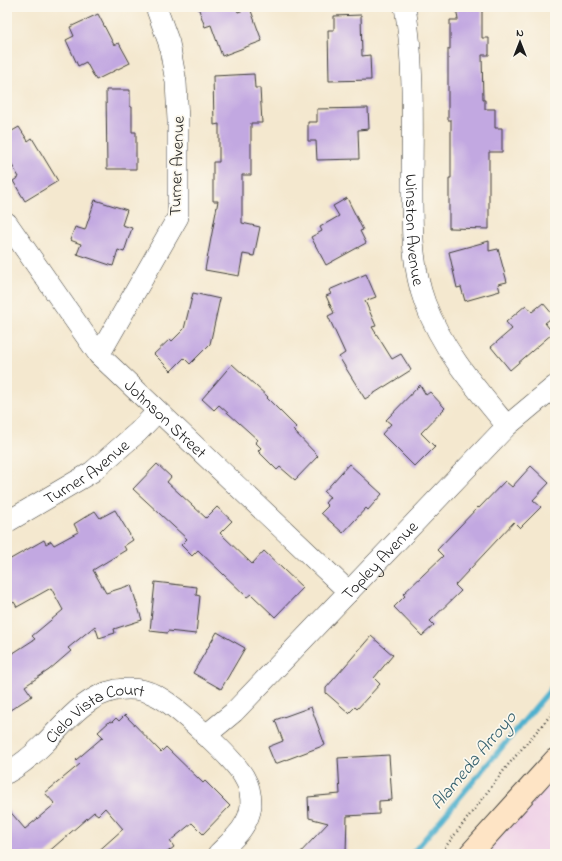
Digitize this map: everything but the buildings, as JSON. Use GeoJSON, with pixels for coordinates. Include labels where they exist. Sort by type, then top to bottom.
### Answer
{"type":"FeatureCollection","features":[{"type":"Feature","properties":{"kind":"street","name":"Turner Avenue"},"geometry":{"type":"LineString","coordinates":[[99,355],[178,217],[178,121],[176,82],[169,43],[156,7]]}},
{"type":"Feature","properties":{"kind":"street","name":"Winston Avenue"},"geometry":{"type":"LineString","coordinates":[[405,7],[410,71],[413,239],[419,282],[431,317],[453,359],[508,426]]}},
{"type":"Feature","properties":{"kind":"street","name":"Johnson Street"},"geometry":{"type":"LineString","coordinates":[[7,222],[99,355],[349,592]]}},
{"type":"Feature","properties":{"kind":"street","name":"Topley Avenue"},"geometry":{"type":"LineString","coordinates":[[205,736],[234,712],[508,426],[555,386]]}},
{"type":"Feature","properties":{"kind":"street","name":"Turner Avenue"},"geometry":{"type":"LineString","coordinates":[[7,522],[92,472],[138,432],[158,411]]}},
{"type":"Feature","properties":{"kind":"street","name":"Cielo Vista Court"},"geometry":{"type":"LineString","coordinates":[[7,773],[33,754],[84,705],[99,695],[117,690],[137,689],[154,694],[169,704],[205,736],[240,770],[245,778],[251,796],[250,814],[246,822],[218,854]]}},
{"type":"Feature","properties":{"kind":"street"},"geometry":{"type":"LineString","coordinates":[[470,854],[555,760]]}},
{"type":"Feature","properties":{"kind":"path"},"geometry":{"type":"LineString","coordinates":[[440,854],[508,765],[555,710]]}},
{"type":"Feature","properties":{"kind":"shaded area"},"geometry":{"type":"Polygon","coordinates":[[[555,773],[555,854],[484,854],[555,773]]]}},
{"type":"Feature","properties":{"kind":"waterway","name":"Alameda Arroyo"},"geometry":{"type":"LineString","coordinates":[[412,854],[555,684]]}}]}
